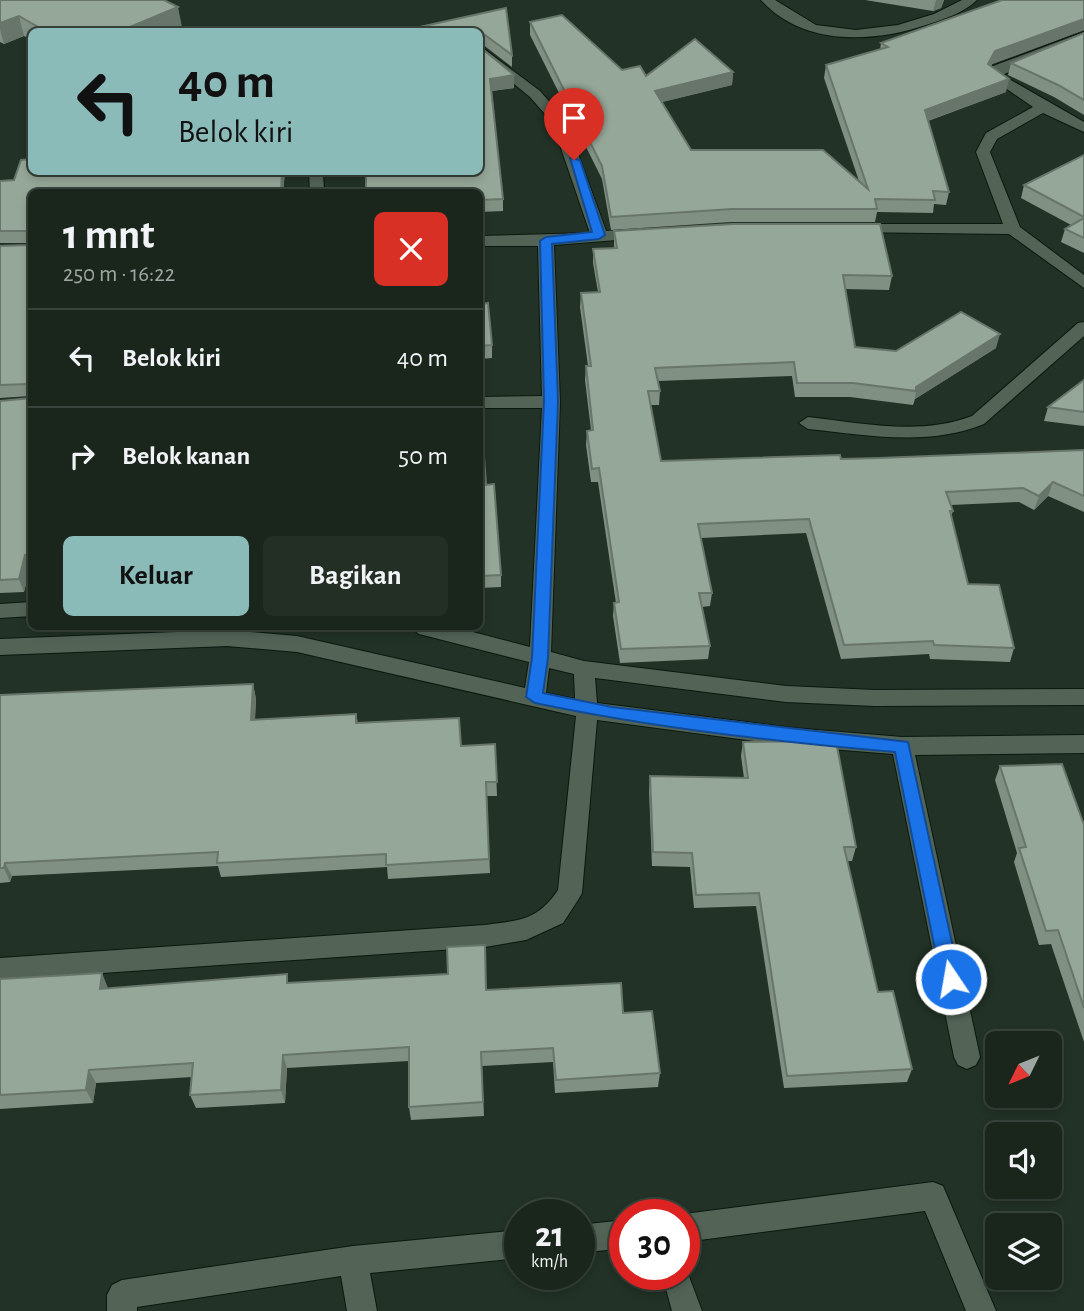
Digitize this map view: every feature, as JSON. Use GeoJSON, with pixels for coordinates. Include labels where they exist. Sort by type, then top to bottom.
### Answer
{"type":"FeatureCollection","features":[{"type":"Feature","properties":{"kind":"street"},"geometry":{"type":"LineString","coordinates":[[767,0],[790,17],[818,30],[838,33],[902,27],[932,21],[971,0]]}},
{"type":"Feature","properties":{"kind":"street"},"geometry":{"type":"LineString","coordinates":[[1084,36],[995,72],[995,76],[1043,107],[1084,128]]}},
{"type":"Feature","properties":{"kind":"street"},"geometry":{"type":"LineString","coordinates":[[483,52],[535,94],[559,121],[599,235]]}},
{"type":"Feature","properties":{"kind":"street"},"geometry":{"type":"LineString","coordinates":[[1043,107],[991,136],[983,152],[1013,229],[1084,283]]}},
{"type":"Feature","properties":{"kind":"street"},"geometry":{"type":"LineString","coordinates":[[838,229],[1013,229]]}},
{"type":"Feature","properties":{"kind":"street"},"geometry":{"type":"LineString","coordinates":[[483,241],[546,241],[665,232]]}},
{"type":"Feature","properties":{"kind":"street"},"geometry":{"type":"LineString","coordinates":[[535,697],[540,658],[551,401],[546,241]]}},
{"type":"Feature","properties":{"kind":"street"},"geometry":{"type":"LineString","coordinates":[[808,423],[929,432],[964,428],[978,420],[1084,327]]}},
{"type":"Feature","properties":{"kind":"street"},"geometry":{"type":"LineString","coordinates":[[483,402],[551,401]]}},
{"type":"Feature","properties":{"kind":"street"},"geometry":{"type":"LineString","coordinates":[[0,611],[28,609]]}},
{"type":"Feature","properties":{"kind":"street"},"geometry":{"type":"LineString","coordinates":[[434,630],[584,669],[786,694],[875,698],[1084,697]]}},
{"type":"Feature","properties":{"kind":"street"},"geometry":{"type":"LineString","coordinates":[[0,647],[228,638],[298,644],[587,710],[793,737],[902,746],[1084,744]]}},
{"type":"Feature","properties":{"kind":"street"},"geometry":{"type":"LineString","coordinates":[[0,969],[485,936],[526,929],[554,916],[570,893],[587,710],[584,669]]}},
{"type":"Feature","properties":{"kind":"street"},"geometry":{"type":"LineString","coordinates":[[902,746],[967,1057]]}},
{"type":"Feature","properties":{"kind":"street"},"geometry":{"type":"LineString","coordinates":[[700,1226],[933,1196],[981,1311]]}},
{"type":"Feature","properties":{"kind":"street"},"geometry":{"type":"LineString","coordinates":[[122,1311],[122,1295],[353,1261],[504,1246]]}},
{"type":"Feature","properties":{"kind":"street"},"geometry":{"type":"LineString","coordinates":[[353,1261],[362,1311]]}},
{"type":"Feature","properties":{"kind":"street"},"geometry":{"type":"LineString","coordinates":[[681,1290],[687,1311]]}},
{"type":"Feature","properties":{"kind":"building"},"geometry":{"type":"Polygon","coordinates":[[[0,0],[164,0],[178,7],[128,28],[40,28],[19,16],[0,23],[0,0]]]}},
{"type":"Feature","properties":{"kind":"building"},"geometry":{"type":"Polygon","coordinates":[[[1002,0],[1084,0],[1084,19],[995,51],[988,64],[1009,79],[925,110],[949,192],[933,191],[935,200],[875,199],[877,209],[732,209],[611,217],[602,166],[530,22],[562,15],[622,70],[640,66],[646,76],[695,39],[733,72],[655,91],[691,150],[823,150],[868,189],[826,65],[888,47],[881,43],[1002,0]]]}},
{"type":"Feature","properties":{"kind":"building"},"geometry":{"type":"Polygon","coordinates":[[[506,8],[512,55],[483,33],[483,28],[415,28],[506,8]]]}},
{"type":"Feature","properties":{"kind":"building"},"geometry":{"type":"Polygon","coordinates":[[[1084,33],[1084,100],[1011,63],[1084,33]]]}},
{"type":"Feature","properties":{"kind":"building"},"geometry":{"type":"Polygon","coordinates":[[[483,49],[514,75],[490,79],[503,199],[483,200],[483,189],[366,189],[366,175],[483,175],[483,49]]]}},
{"type":"Feature","properties":{"kind":"building"},"geometry":{"type":"Polygon","coordinates":[[[1084,155],[1084,217],[1024,185],[1084,155]]]}},
{"type":"Feature","properties":{"kind":"building"},"geometry":{"type":"Polygon","coordinates":[[[28,159],[28,175],[282,175],[281,189],[28,189],[28,231],[0,231],[0,181],[14,180],[21,160],[28,159]]]}},
{"type":"Feature","properties":{"kind":"building"},"geometry":{"type":"Polygon","coordinates":[[[1084,218],[1084,238],[1065,229],[1084,218]]]}},
{"type":"Feature","properties":{"kind":"building"},"geometry":{"type":"Polygon","coordinates":[[[733,224],[880,224],[892,276],[843,275],[855,347],[896,351],[961,312],[1000,334],[916,387],[916,391],[853,383],[797,383],[794,362],[655,368],[660,391],[648,391],[661,461],[840,455],[841,459],[1084,450],[1084,496],[1053,482],[1039,496],[1023,488],[946,492],[953,511],[950,511],[968,584],[999,585],[1014,648],[934,645],[933,641],[844,645],[809,519],[698,524],[712,593],[699,593],[710,646],[621,649],[614,603],[619,602],[599,468],[592,469],[587,431],[593,430],[586,366],[591,366],[581,293],[600,292],[593,249],[617,248],[614,231],[733,224]]]}},
{"type":"Feature","properties":{"kind":"building"},"geometry":{"type":"Polygon","coordinates":[[[28,245],[28,384],[0,385],[0,246],[28,245]]]}},
{"type":"Feature","properties":{"kind":"building"},"geometry":{"type":"Polygon","coordinates":[[[488,303],[492,345],[483,346],[483,304],[488,303]]]}},
{"type":"Feature","properties":{"kind":"building"},"geometry":{"type":"Polygon","coordinates":[[[1084,380],[1084,412],[1048,407],[1084,380]]]}},
{"type":"Feature","properties":{"kind":"building"},"geometry":{"type":"Polygon","coordinates":[[[28,398],[28,555],[25,555],[19,579],[0,580],[0,401],[28,398]]]}},
{"type":"Feature","properties":{"kind":"building"},"geometry":{"type":"Polygon","coordinates":[[[483,456],[486,485],[494,484],[501,575],[483,576],[483,456]]]}},
{"type":"Feature","properties":{"kind":"building"},"geometry":{"type":"Polygon","coordinates":[[[253,684],[251,720],[356,714],[356,723],[459,718],[461,746],[495,744],[497,782],[486,782],[489,859],[386,865],[386,854],[217,863],[218,852],[5,863],[4,868],[0,868],[0,695],[253,684]]]}},
{"type":"Feature","properties":{"kind":"building"},"geometry":{"type":"Polygon","coordinates":[[[836,741],[856,847],[844,847],[878,992],[893,991],[912,1069],[787,1076],[759,893],[696,895],[692,853],[653,852],[650,776],[748,778],[743,742],[836,741]]]}},
{"type":"Feature","properties":{"kind":"building"},"geometry":{"type":"Polygon","coordinates":[[[1062,764],[1084,825],[1084,1008],[1058,930],[1046,931],[1019,848],[1026,847],[1000,766],[1062,764]]]}},
{"type":"Feature","properties":{"kind":"building"},"geometry":{"type":"Polygon","coordinates":[[[485,945],[486,990],[621,983],[623,1013],[652,1011],[660,1073],[556,1080],[553,1048],[481,1052],[483,1102],[409,1107],[409,1047],[283,1055],[281,1090],[190,1095],[193,1063],[89,1070],[86,1090],[0,1095],[0,979],[102,973],[100,989],[287,974],[287,983],[448,974],[447,947],[485,945]]]}},
{"type":"Feature","properties":{"kind":"route"},"geometry":{"type":"LineString","coordinates":[[574,160],[599,235],[546,241],[551,401],[540,658],[535,697],[587,710],[793,737],[902,746],[951,979]]}}]}
